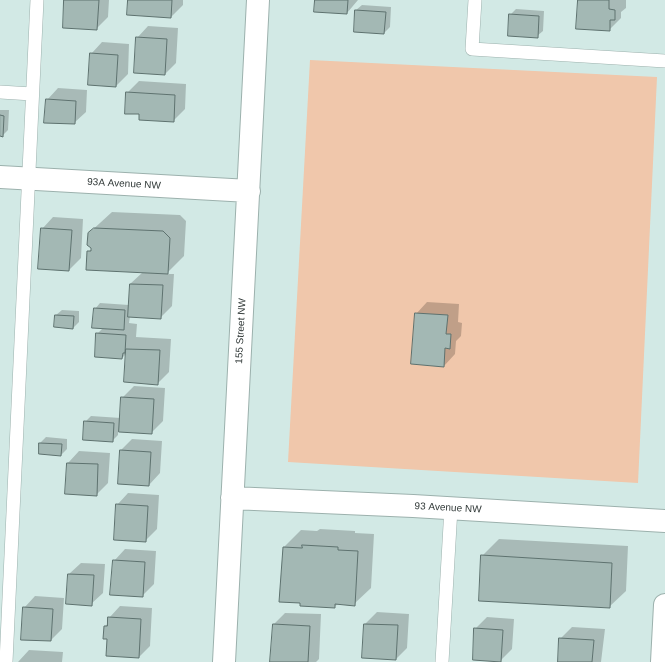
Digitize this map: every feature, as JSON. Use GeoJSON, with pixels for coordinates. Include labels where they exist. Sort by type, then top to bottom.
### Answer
{"type":"FeatureCollection","features":[{"type":"Feature","properties":{"kind":"street","name":"155 Street NW"},"geometry":{"type":"LineString","coordinates":[[224,662],[258,0]]}},
{"type":"Feature","properties":{"kind":"street","name":"93A Avenue NW"},"geometry":{"type":"LineString","coordinates":[[0,177],[249,191]]}},
{"type":"Feature","properties":{"kind":"street","name":"93 Avenue NW"},"geometry":{"type":"LineString","coordinates":[[232,498],[451,508],[665,521]]}},
{"type":"Feature","properties":{"kind":"street"},"geometry":{"type":"LineString","coordinates":[[662,662],[665,604]]}},
{"type":"Feature","properties":{"kind":"lane"},"geometry":{"type":"LineString","coordinates":[[6,662],[37,0]]}},
{"type":"Feature","properties":{"kind":"lane"},"geometry":{"type":"LineString","coordinates":[[474,0],[472,49],[665,61]]}},
{"type":"Feature","properties":{"kind":"lane"},"geometry":{"type":"LineString","coordinates":[[0,92],[32,94]]}},
{"type":"Feature","properties":{"kind":"lane"},"geometry":{"type":"LineString","coordinates":[[442,662],[451,508]]}},
{"type":"Feature","properties":{"kind":"shaded area"},"geometry":{"type":"Polygon","coordinates":[[[310,60],[657,77],[638,483],[288,462],[310,60]]]}},
{"type":"Feature","properties":{"kind":"building"},"geometry":{"type":"Polygon","coordinates":[[[64,0],[99,0],[97,30],[63,28],[64,0]]]}},
{"type":"Feature","properties":{"kind":"building"},"geometry":{"type":"Polygon","coordinates":[[[128,0],[172,0],[171,18],[127,15],[128,0]]]}},
{"type":"Feature","properties":{"kind":"building"},"geometry":{"type":"Polygon","coordinates":[[[315,0],[348,0],[347,14],[314,12],[315,0]]]}},
{"type":"Feature","properties":{"kind":"building"},"geometry":{"type":"Polygon","coordinates":[[[578,0],[609,0],[609,9],[615,10],[615,20],[610,20],[610,31],[576,29],[578,0]]]}},
{"type":"Feature","properties":{"kind":"building"},"geometry":{"type":"Polygon","coordinates":[[[355,10],[386,12],[384,34],[354,32],[355,10]]]}},
{"type":"Feature","properties":{"kind":"building"},"geometry":{"type":"Polygon","coordinates":[[[509,14],[539,16],[538,38],[508,36],[509,14]]]}},
{"type":"Feature","properties":{"kind":"building"},"geometry":{"type":"Polygon","coordinates":[[[136,37],[167,39],[165,75],[134,73],[136,37]]]}},
{"type":"Feature","properties":{"kind":"building"},"geometry":{"type":"Polygon","coordinates":[[[90,53],[118,55],[116,87],[88,85],[90,53]]]}},
{"type":"Feature","properties":{"kind":"building"},"geometry":{"type":"Polygon","coordinates":[[[126,92],[175,95],[174,122],[139,120],[139,114],[125,114],[126,92]]]}},
{"type":"Feature","properties":{"kind":"building"},"geometry":{"type":"Polygon","coordinates":[[[46,99],[76,101],[75,124],[44,123],[46,99]]]}},
{"type":"Feature","properties":{"kind":"building"},"geometry":{"type":"Polygon","coordinates":[[[0,115],[4,116],[3,137],[0,136],[0,115]]]}},
{"type":"Feature","properties":{"kind":"building"},"geometry":{"type":"Polygon","coordinates":[[[41,228],[72,230],[69,271],[38,269],[41,228]]]}},
{"type":"Feature","properties":{"kind":"building"},"geometry":{"type":"Polygon","coordinates":[[[94,228],[163,231],[170,238],[168,274],[86,270],[87,251],[91,251],[91,248],[87,245],[88,233],[94,228]]]}},
{"type":"Feature","properties":{"kind":"building"},"geometry":{"type":"Polygon","coordinates":[[[130,284],[163,285],[161,319],[128,317],[130,284]]]}},
{"type":"Feature","properties":{"kind":"building"},"geometry":{"type":"Polygon","coordinates":[[[94,308],[125,310],[124,330],[92,328],[94,308]]]}},
{"type":"Feature","properties":{"kind":"building"},"geometry":{"type":"Polygon","coordinates":[[[415,313],[448,315],[446,334],[451,334],[450,349],[445,348],[444,367],[411,364],[415,313]]]}},
{"type":"Feature","properties":{"kind":"building"},"geometry":{"type":"Polygon","coordinates":[[[55,315],[74,316],[73,329],[54,327],[55,315]]]}},
{"type":"Feature","properties":{"kind":"building"},"geometry":{"type":"Polygon","coordinates":[[[96,333],[126,335],[125,353],[123,353],[122,359],[95,357],[96,333]]]}},
{"type":"Feature","properties":{"kind":"building"},"geometry":{"type":"Polygon","coordinates":[[[126,349],[160,350],[158,385],[124,382],[126,349]]]}},
{"type":"Feature","properties":{"kind":"building"},"geometry":{"type":"Polygon","coordinates":[[[121,397],[154,399],[152,434],[119,432],[121,397]]]}},
{"type":"Feature","properties":{"kind":"building"},"geometry":{"type":"Polygon","coordinates":[[[84,421],[114,423],[113,442],[83,440],[84,421]]]}},
{"type":"Feature","properties":{"kind":"building"},"geometry":{"type":"Polygon","coordinates":[[[39,443],[62,444],[61,456],[39,454],[39,443]]]}},
{"type":"Feature","properties":{"kind":"building"},"geometry":{"type":"Polygon","coordinates":[[[120,450],[151,452],[149,486],[118,484],[120,450]]]}},
{"type":"Feature","properties":{"kind":"building"},"geometry":{"type":"Polygon","coordinates":[[[67,463],[98,464],[97,496],[65,494],[67,463]]]}},
{"type":"Feature","properties":{"kind":"building"},"geometry":{"type":"Polygon","coordinates":[[[116,504],[148,506],[146,542],[114,540],[116,504]]]}},
{"type":"Feature","properties":{"kind":"building"},"geometry":{"type":"Polygon","coordinates":[[[302,545],[338,547],[338,550],[358,551],[355,606],[335,604],[335,608],[300,606],[300,603],[279,602],[283,547],[302,548],[302,545]]]}},
{"type":"Feature","properties":{"kind":"building"},"geometry":{"type":"Polygon","coordinates":[[[481,555],[612,563],[610,608],[479,601],[481,555]]]}},
{"type":"Feature","properties":{"kind":"building"},"geometry":{"type":"Polygon","coordinates":[[[113,560],[145,562],[143,597],[110,595],[113,560]]]}},
{"type":"Feature","properties":{"kind":"building"},"geometry":{"type":"Polygon","coordinates":[[[68,574],[94,575],[92,606],[66,604],[68,574]]]}},
{"type":"Feature","properties":{"kind":"building"},"geometry":{"type":"Polygon","coordinates":[[[23,607],[53,609],[51,641],[21,640],[23,607]]]}},
{"type":"Feature","properties":{"kind":"building"},"geometry":{"type":"Polygon","coordinates":[[[108,617],[141,619],[139,658],[106,656],[107,639],[103,639],[104,626],[107,626],[108,617]]]}},
{"type":"Feature","properties":{"kind":"building"},"geometry":{"type":"Polygon","coordinates":[[[273,624],[310,626],[308,662],[270,662],[273,624]]]}},
{"type":"Feature","properties":{"kind":"building"},"geometry":{"type":"Polygon","coordinates":[[[364,624],[398,625],[396,660],[362,658],[364,624]]]}},
{"type":"Feature","properties":{"kind":"building"},"geometry":{"type":"Polygon","coordinates":[[[474,628],[503,630],[501,662],[473,660],[474,628]]]}},
{"type":"Feature","properties":{"kind":"building"},"geometry":{"type":"Polygon","coordinates":[[[559,638],[594,640],[592,662],[558,662],[559,638]]]}}]}
